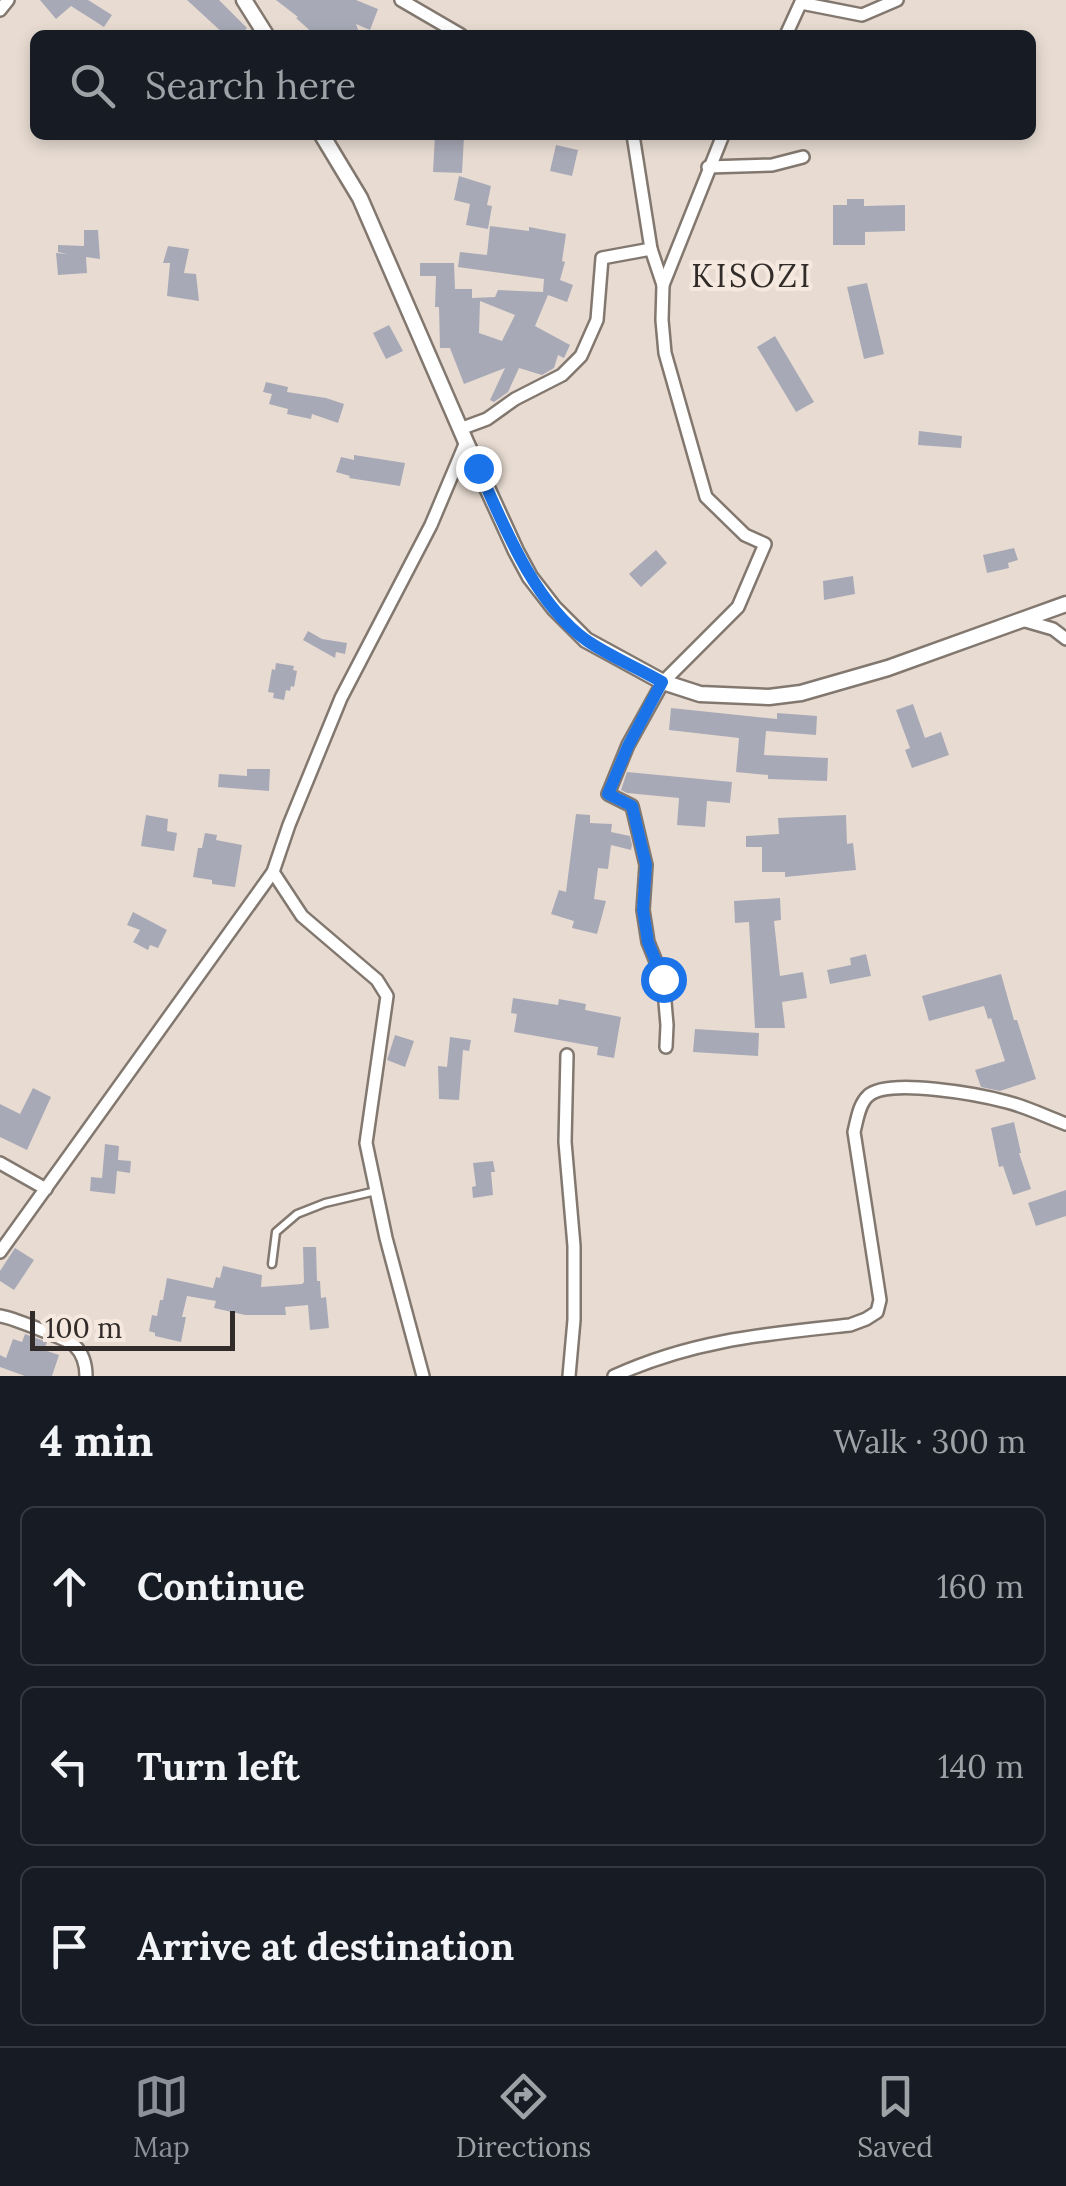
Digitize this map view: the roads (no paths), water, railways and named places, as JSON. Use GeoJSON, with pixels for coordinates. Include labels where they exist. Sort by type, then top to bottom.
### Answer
{"type":"FeatureCollection","features":[{"type":"Feature","properties":{"kind":"street"},"geometry":{"type":"LineString","coordinates":[[0,10],[8,0]]}},
{"type":"Feature","properties":{"kind":"street"},"geometry":{"type":"LineString","coordinates":[[244,0],[263,30]]}},
{"type":"Feature","properties":{"kind":"street"},"geometry":{"type":"LineString","coordinates":[[401,0],[452,30]]}},
{"type":"Feature","properties":{"kind":"street"},"geometry":{"type":"LineString","coordinates":[[788,30],[802,2],[862,16],[896,0]]}},
{"type":"Feature","properties":{"kind":"street"},"geometry":{"type":"LineString","coordinates":[[325,140],[360,198],[523,564],[554,608],[586,640],[662,682],[700,694],[770,698],[888,668],[1066,604]]}},
{"type":"Feature","properties":{"kind":"street"},"geometry":{"type":"LineString","coordinates":[[634,140],[650,248],[663,285]]}},
{"type":"Feature","properties":{"kind":"street"},"geometry":{"type":"LineString","coordinates":[[666,1047],[663,979],[648,942],[643,910],[646,865],[632,806],[608,794],[662,682],[738,607],[764,544],[745,535],[706,497],[665,353],[663,285],[721,140]]}},
{"type":"Feature","properties":{"kind":"street"},"geometry":{"type":"LineString","coordinates":[[708,167],[772,165],[803,156]]}},
{"type":"Feature","properties":{"kind":"street"},"geometry":{"type":"LineString","coordinates":[[0,1252],[273,872],[341,698],[431,525],[463,436],[516,399],[562,375],[580,356],[598,320],[602,258],[650,248]]}},
{"type":"Feature","properties":{"kind":"street"},"geometry":{"type":"LineString","coordinates":[[1022,620],[1053,629],[1066,639]]}},
{"type":"Feature","properties":{"kind":"street"},"geometry":{"type":"LineString","coordinates":[[273,872],[302,916],[377,980],[387,996],[366,1144],[386,1238],[423,1376]]}},
{"type":"Feature","properties":{"kind":"street"},"geometry":{"type":"LineString","coordinates":[[567,1055],[566,1142],[574,1264],[569,1376]]}},
{"type":"Feature","properties":{"kind":"street"},"geometry":{"type":"LineString","coordinates":[[614,1376],[664,1355],[702,1345],[743,1336],[850,1325],[877,1312],[880,1300],[854,1132],[859,1110],[866,1097],[876,1090],[902,1087],[954,1092],[1009,1102],[1066,1124]]}},
{"type":"Feature","properties":{"kind":"street"},"geometry":{"type":"LineString","coordinates":[[0,1163],[46,1189]]}},
{"type":"Feature","properties":{"kind":"street"},"geometry":{"type":"LineString","coordinates":[[0,1316],[74,1344],[86,1365],[86,1376]]}},
{"type":"Feature","properties":{"kind":"lane"},"geometry":{"type":"LineString","coordinates":[[272,1264],[276,1232],[297,1214],[378,1190]]}},
{"type":"Feature","properties":{"kind":"district","name":"KISOZI"},"geometry":{"type":"Point","coordinates":[752,276]}}]}
